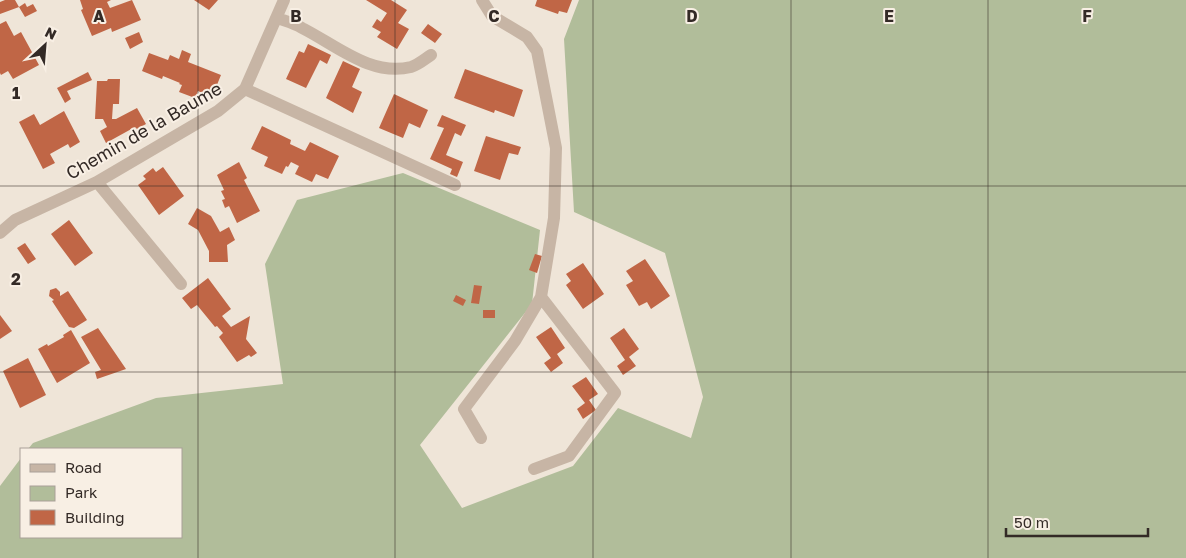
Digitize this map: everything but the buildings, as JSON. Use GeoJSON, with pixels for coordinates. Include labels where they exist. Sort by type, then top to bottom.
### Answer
{"type":"FeatureCollection","features":[{"type":"Feature","properties":{"kind":"street","name":"Chemin de la Baume"},"geometry":{"type":"LineString","coordinates":[[0,233],[15,220],[97,182],[218,111],[245,89],[284,0]]}},
{"type":"Feature","properties":{"kind":"street"},"geometry":{"type":"LineString","coordinates":[[480,438],[464,409],[515,341],[541,297],[554,218],[556,148],[537,51],[527,36],[492,16],[482,0]]}},
{"type":"Feature","properties":{"kind":"street"},"geometry":{"type":"LineString","coordinates":[[276,18],[300,26],[360,61],[377,67],[395,69],[414,66],[431,55]]}},
{"type":"Feature","properties":{"kind":"street"},"geometry":{"type":"LineString","coordinates":[[245,89],[455,185]]}},
{"type":"Feature","properties":{"kind":"street"},"geometry":{"type":"LineString","coordinates":[[97,182],[181,284]]}},
{"type":"Feature","properties":{"kind":"street"},"geometry":{"type":"LineString","coordinates":[[534,469],[569,456],[615,393],[541,297]]}},
{"type":"Feature","properties":{"kind":"green space"},"geometry":{"type":"Polygon","coordinates":[[[579,0],[1186,0],[1186,558],[0,558],[0,486],[20,459],[20,538],[182,538],[182,448],[29,448],[33,443],[156,398],[283,384],[265,264],[297,200],[403,173],[540,230],[532,304],[420,445],[462,508],[573,466],[618,408],[691,438],[703,397],[665,253],[574,212],[564,39],[579,0]]]}}]}
